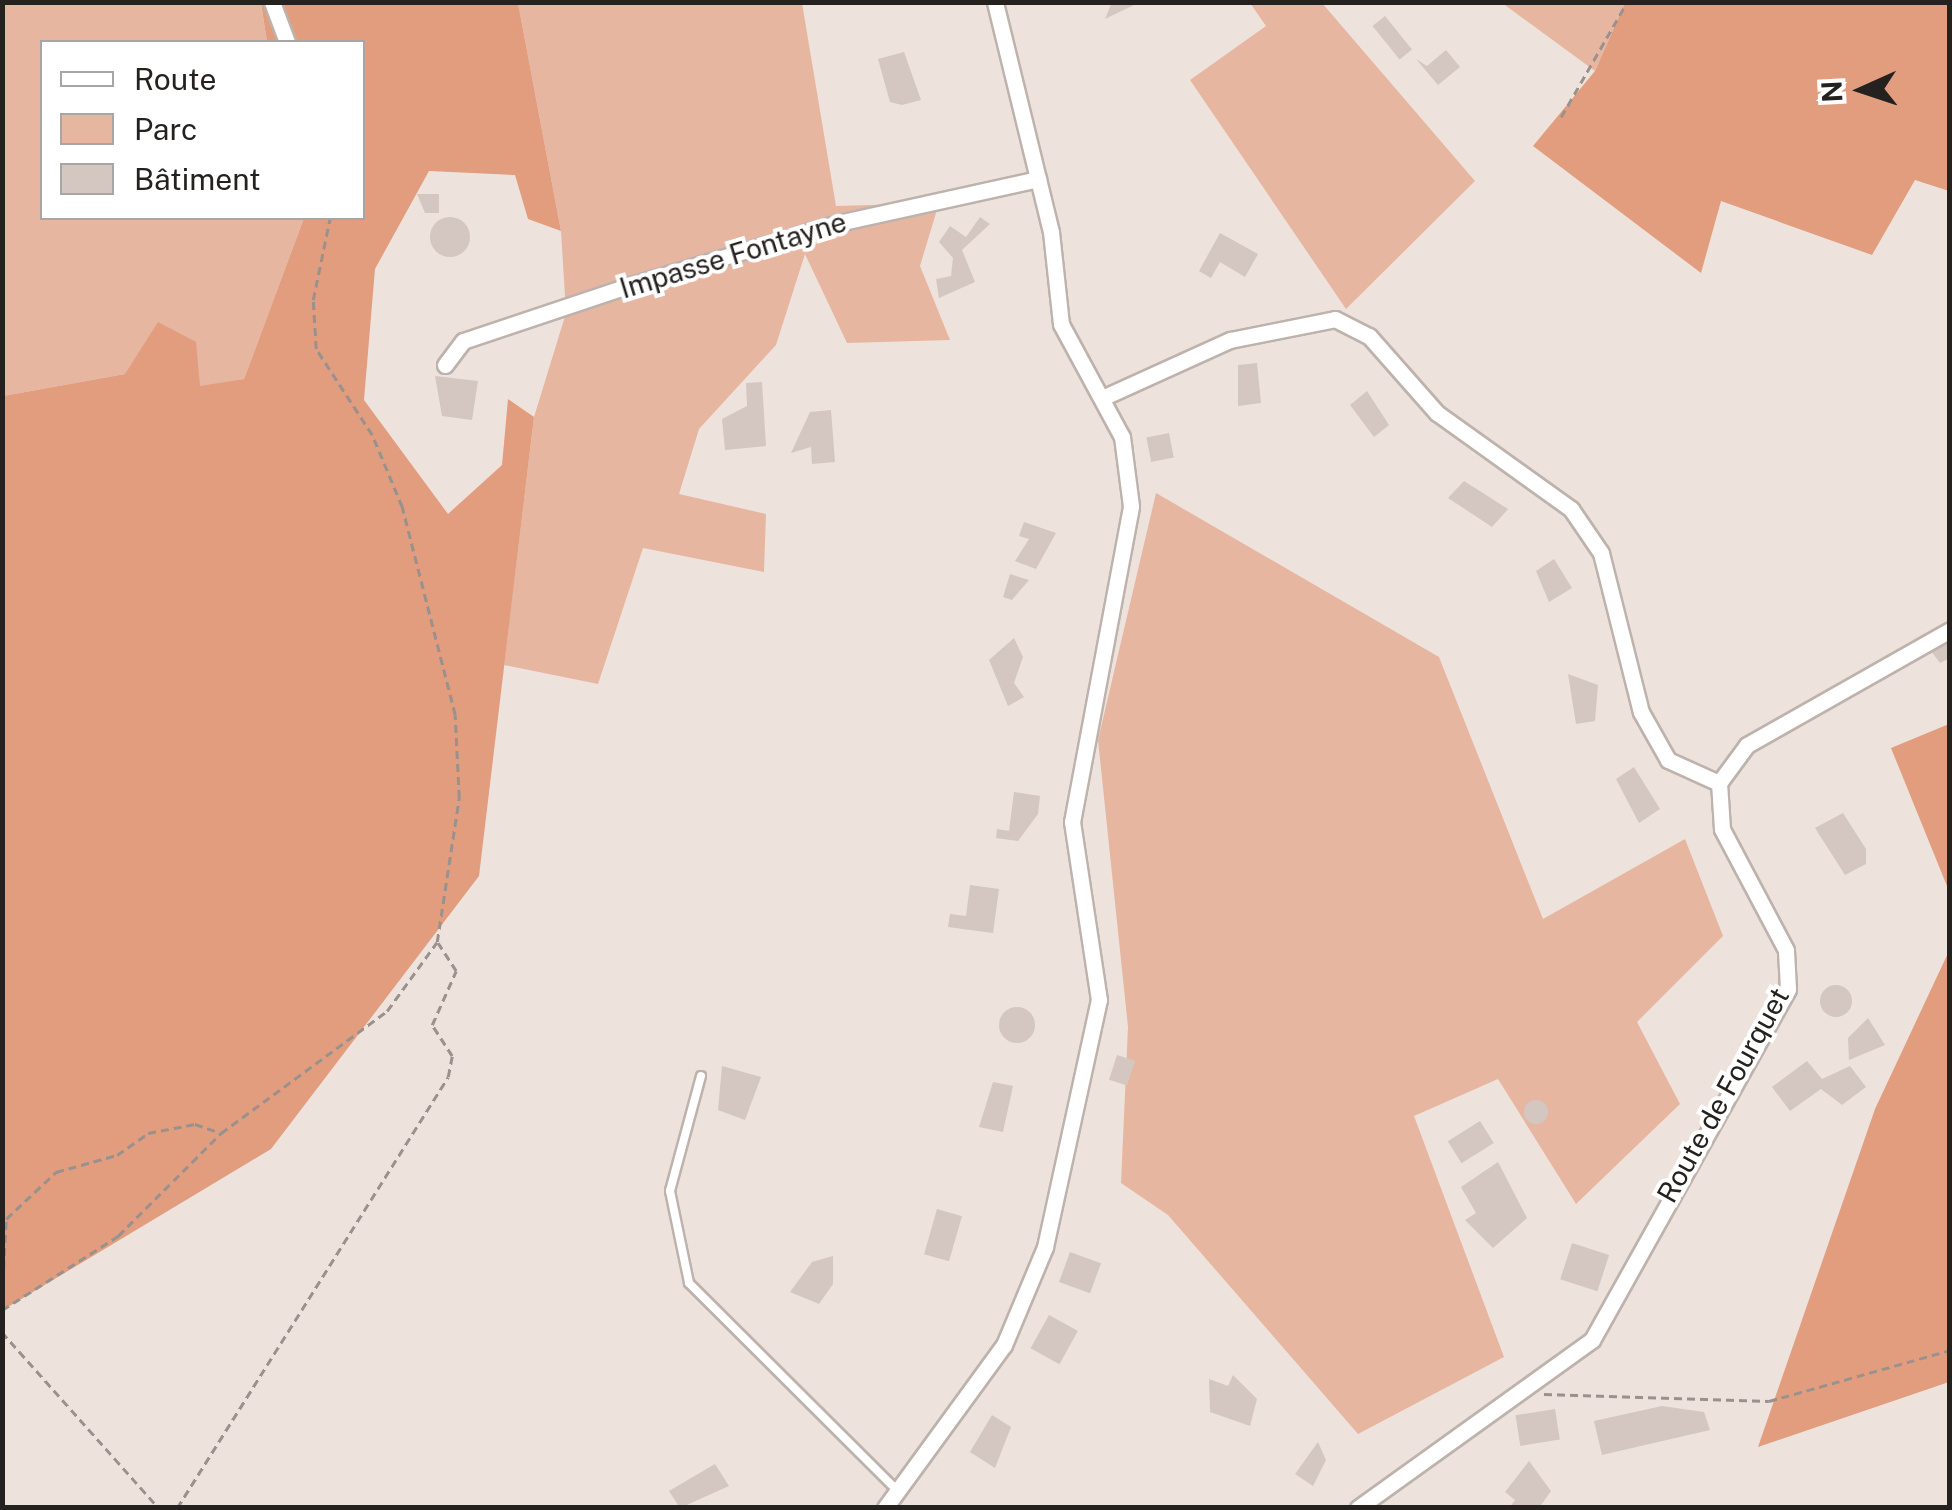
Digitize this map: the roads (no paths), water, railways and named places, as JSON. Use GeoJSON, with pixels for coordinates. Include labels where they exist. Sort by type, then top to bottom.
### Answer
{"type":"FeatureCollection","features":[{"type":"Feature","properties":{"kind":"street"},"geometry":{"type":"LineString","coordinates":[[272,2],[286,40]]}},
{"type":"Feature","properties":{"kind":"street"},"geometry":{"type":"LineString","coordinates":[[885,1508],[1004,1345],[1045,1247],[1098,1000],[1072,822],[1131,506],[1122,437],[1061,324],[1038,178],[995,2]]}},
{"type":"Feature","properties":{"kind":"street","name":"Impasse Fontayne"},"geometry":{"type":"LineString","coordinates":[[445,365],[463,340],[621,288],[838,223],[1038,178]]}},
{"type":"Feature","properties":{"kind":"street"},"geometry":{"type":"LineString","coordinates":[[1102,398],[1230,340],[1335,319],[1368,336],[1437,413],[1571,509],[1601,553],[1641,712],[1668,760],[1719,783],[1747,745],[1950,630]]}},
{"type":"Feature","properties":{"kind":"street","name":"Route de Fourquet"},"geometry":{"type":"LineString","coordinates":[[1358,1508],[1528,1392],[1592,1340],[1788,988],[1786,950],[1722,829],[1719,783]]}},
{"type":"Feature","properties":{"kind":"lane"},"geometry":{"type":"LineString","coordinates":[[701,1076],[670,1191],[688,1283],[898,1491]]}}]}
